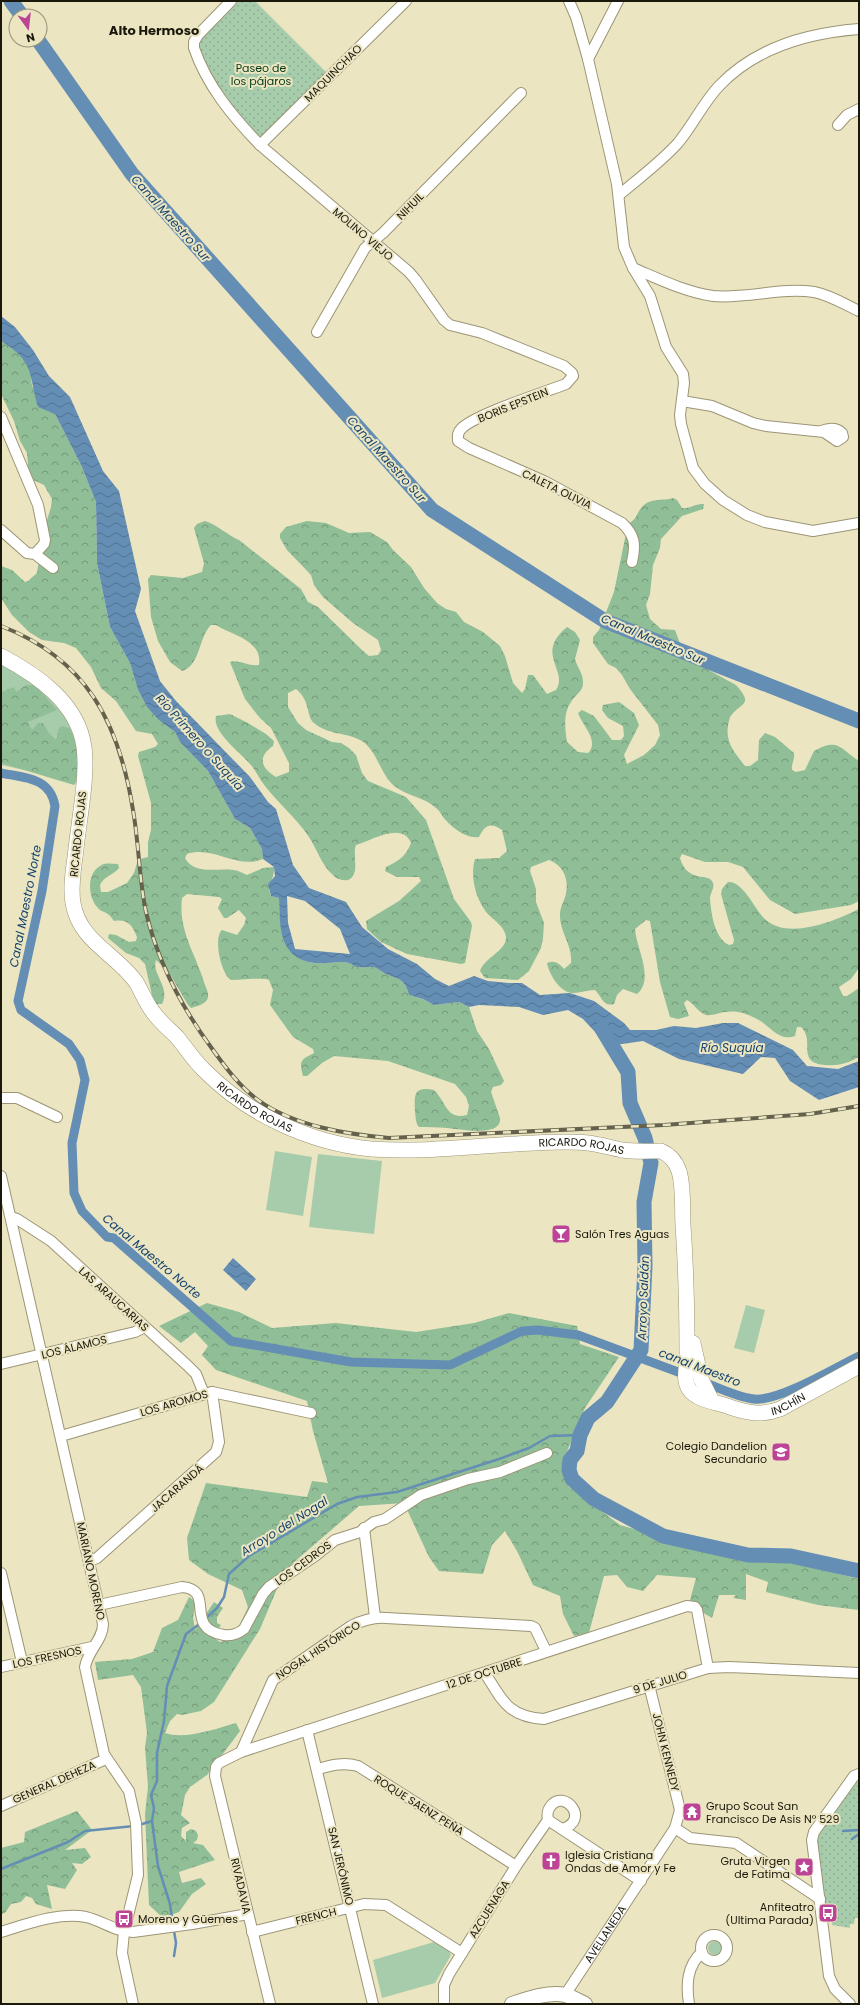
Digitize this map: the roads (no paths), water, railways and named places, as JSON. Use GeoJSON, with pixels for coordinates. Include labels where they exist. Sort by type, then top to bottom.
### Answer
{"type":"FeatureCollection","features":[{"type":"Feature","properties":{"kind":"main road","name":"RICARDO ROJAS"},"geometry":{"type":"LineString","coordinates":[[1,656],[24,668],[51,689],[71,713],[82,737],[84,747],[84,771],[72,890],[73,904],[78,921],[93,942],[128,972],[140,988],[154,1013],[163,1021],[205,1071],[219,1084],[250,1107],[288,1127],[324,1140],[356,1147],[389,1150],[580,1142],[634,1151],[661,1151],[672,1159],[680,1176],[686,1291],[698,1369],[705,1390],[712,1401]]}},
{"type":"Feature","properties":{"kind":"main road","name":"INCHÍN"},"geometry":{"type":"LineString","coordinates":[[712,1401],[750,1413],[767,1413],[780,1409],[859,1366]]}},
{"type":"Feature","properties":{"kind":"main road"},"geometry":{"type":"LineString","coordinates":[[512,2004],[548,1995],[565,1995],[586,2004]]}},
{"type":"Feature","properties":{"kind":"street","name":"MAQUINCHAO"},"geometry":{"type":"LineString","coordinates":[[260,144],[406,1]]}},
{"type":"Feature","properties":{"kind":"street"},"geometry":{"type":"LineString","coordinates":[[569,1],[574,6],[588,59],[619,195],[621,237],[624,247],[633,268],[652,301],[666,347],[682,374],[684,383],[680,415],[682,431],[693,468],[705,484],[737,510],[765,522],[800,530],[821,530],[859,523]]}},
{"type":"Feature","properties":{"kind":"street"},"geometry":{"type":"LineString","coordinates":[[588,59],[618,1]]}},
{"type":"Feature","properties":{"kind":"street","name":"MOLINO VIEJO"},"geometry":{"type":"LineString","coordinates":[[228,2],[198,35],[194,42],[194,48],[215,92],[244,129],[415,279],[444,320],[450,325],[482,333],[564,366],[572,373],[573,376],[571,381]]}},
{"type":"Feature","properties":{"kind":"street"},"geometry":{"type":"LineString","coordinates":[[619,195],[664,157],[679,141],[719,86],[756,57],[775,46],[804,38],[835,31],[859,29]]}},
{"type":"Feature","properties":{"kind":"street","name":"NIHUIL"},"geometry":{"type":"LineString","coordinates":[[317,332],[365,248],[383,233],[521,93]]}},
{"type":"Feature","properties":{"kind":"street"},"geometry":{"type":"LineString","coordinates":[[838,125],[847,115],[859,108]]}},
{"type":"Feature","properties":{"kind":"street"},"geometry":{"type":"LineString","coordinates":[[633,268],[687,290],[704,294],[729,296],[808,292],[832,297],[859,311]]}},
{"type":"Feature","properties":{"kind":"street","name":"BORIS EPSTEIN"},"geometry":{"type":"LineString","coordinates":[[457,434],[467,424],[491,412],[571,381]]}},
{"type":"Feature","properties":{"kind":"street"},"geometry":{"type":"LineString","coordinates":[[682,400],[712,406],[753,423],[766,426],[821,431]]}},
{"type":"Feature","properties":{"kind":"street"},"geometry":{"type":"LineString","coordinates":[[1,417],[38,505],[45,540],[44,544],[35,554]]}},
{"type":"Feature","properties":{"kind":"street","name":"CALETA OLIVIA"},"geometry":{"type":"LineString","coordinates":[[457,434],[458,440],[469,448],[544,481],[622,523],[631,531],[635,541],[632,562]]}},
{"type":"Feature","properties":{"kind":"street"},"geometry":{"type":"LineString","coordinates":[[1,530],[27,553],[35,554],[53,568]]}},
{"type":"Feature","properties":{"kind":"street"},"geometry":{"type":"LineString","coordinates":[[1,1098],[17,1098],[57,1117]]}},
{"type":"Feature","properties":{"kind":"street","name":"MARIANO MORENO"},"geometry":{"type":"LineString","coordinates":[[1,1176],[99,1605],[103,1630],[88,1655],[85,1667],[104,1754],[129,1791],[136,1827],[138,1875],[124,1932],[122,1959],[133,2004]]}},
{"type":"Feature","properties":{"kind":"street","name":"LAS ARAUCARIAS"},"geometry":{"type":"LineString","coordinates":[[11,1217],[17,1218],[52,1241],[196,1374],[208,1393]]}},
{"type":"Feature","properties":{"kind":"street","name":"LOS ÁLAMOS"},"geometry":{"type":"LineString","coordinates":[[1,1364],[135,1332],[145,1327]]}},
{"type":"Feature","properties":{"kind":"street","name":"LOS AROMOS"},"geometry":{"type":"LineString","coordinates":[[61,1436],[208,1393],[312,1413]]}},
{"type":"Feature","properties":{"kind":"street","name":"JACARANDÁ"},"geometry":{"type":"LineString","coordinates":[[89,1561],[97,1558],[216,1452],[219,1442],[208,1393]]}},
{"type":"Feature","properties":{"kind":"street","name":"LOS CEDROS"},"geometry":{"type":"LineString","coordinates":[[99,1605],[187,1587],[198,1594],[202,1622],[208,1630],[217,1634],[230,1636],[239,1633],[244,1629],[263,1594],[269,1587],[315,1556],[335,1540],[360,1532],[364,1528],[385,1518],[421,1495],[468,1479],[500,1472],[547,1452]]}},
{"type":"Feature","properties":{"kind":"street"},"geometry":{"type":"LineString","coordinates":[[364,1528],[375,1617]]}},
{"type":"Feature","properties":{"kind":"street"},"geometry":{"type":"LineString","coordinates":[[1,1573],[22,1662]]}},
{"type":"Feature","properties":{"kind":"street","name":"12 DE OCTUBRE"},"geometry":{"type":"LineString","coordinates":[[216,1767],[219,1763],[241,1752],[485,1673],[546,1651],[692,1606],[697,1610],[708,1668]]}},
{"type":"Feature","properties":{"kind":"street","name":"NOGAL HISTÓRICO"},"geometry":{"type":"LineString","coordinates":[[241,1752],[273,1680],[351,1626],[375,1617],[531,1626],[535,1628],[546,1651]]}},
{"type":"Feature","properties":{"kind":"street","name":"LOS FRESNOS"},"geometry":{"type":"LineString","coordinates":[[1,1667],[92,1647]]}},
{"type":"Feature","properties":{"kind":"street","name":"9 DE JULIO"},"geometry":{"type":"LineString","coordinates":[[485,1673],[510,1709],[516,1713],[532,1718],[544,1719],[649,1685],[708,1668],[729,1666],[859,1673]]}},
{"type":"Feature","properties":{"kind":"street","name":"JOHN KENNEDY"},"geometry":{"type":"LineString","coordinates":[[649,1685],[680,1810],[674,1828]]}},
{"type":"Feature","properties":{"kind":"street","name":"SAN JERÓNIMO"},"geometry":{"type":"LineString","coordinates":[[307,1730],[318,1769],[373,2004]]}},
{"type":"Feature","properties":{"kind":"street","name":"GENERAL DEHEZA"},"geometry":{"type":"LineString","coordinates":[[1,1806],[106,1759]]}},
{"type":"Feature","properties":{"kind":"street","name":"ROQUE SAENZ PEÑA"},"geometry":{"type":"LineString","coordinates":[[318,1769],[340,1764],[358,1766],[516,1866]]}},
{"type":"Feature","properties":{"kind":"street","name":"RIVADAVIA"},"geometry":{"type":"LineString","coordinates":[[216,1767],[215,1776],[270,2004]]}},
{"type":"Feature","properties":{"kind":"street"},"geometry":{"type":"LineString","coordinates":[[850,2004],[835,1989],[829,1976],[812,1836],[854,1776],[859,1774]]}},
{"type":"Feature","properties":{"kind":"street"},"geometry":{"type":"LineString","coordinates":[[562,1829],[568,1827],[574,1820],[574,1811],[569,1804],[560,1801],[552,1805],[548,1813],[548,1820],[641,1881]]}},
{"type":"Feature","properties":{"kind":"street","name":"AZCUENAGA"},"geometry":{"type":"LineString","coordinates":[[444,2004],[444,1985],[462,1952],[516,1866],[548,1820]]}},
{"type":"Feature","properties":{"kind":"street"},"geometry":{"type":"LineString","coordinates":[[674,1828],[690,1838],[736,1843],[820,1899]]}},
{"type":"Feature","properties":{"kind":"street","name":"AVELLANEDA"},"geometry":{"type":"LineString","coordinates":[[565,1995],[641,1881],[674,1828]]}},
{"type":"Feature","properties":{"kind":"street","name":"FRENCH"},"geometry":{"type":"LineString","coordinates":[[252,1932],[351,1908],[372,1904],[386,1905],[462,1952]]}},
{"type":"Feature","properties":{"kind":"street"},"geometry":{"type":"LineString","coordinates":[[1,1932],[42,1920],[68,1916],[86,1917],[124,1932],[192,1924],[248,1914]]}},
{"type":"Feature","properties":{"kind":"street"},"geometry":{"type":"LineString","coordinates":[[689,2004],[687,1981],[694,1959],[702,1952]]}},
{"type":"Feature","properties":{"kind":"water","name":"Río Suquía"},"geometry":{"type":"Polygon","coordinates":[[[1,316],[15,327],[33,350],[49,376],[70,397],[103,471],[119,491],[141,589],[135,611],[160,681],[176,701],[250,777],[268,802],[276,809],[293,865],[309,888],[346,902],[362,927],[388,949],[417,964],[435,979],[449,986],[474,976],[488,981],[522,983],[540,995],[570,993],[594,1001],[624,1023],[630,1030],[656,1030],[674,1026],[696,1028],[723,1023],[738,1023],[793,1050],[807,1066],[838,1069],[859,1061],[859,1087],[819,1100],[790,1081],[775,1058],[761,1057],[743,1074],[679,1059],[643,1041],[608,1046],[583,1019],[568,1010],[543,1015],[519,1007],[479,1005],[469,1007],[459,1002],[434,1005],[423,999],[409,995],[404,983],[373,967],[357,967],[345,962],[315,963],[303,960],[294,955],[288,948],[281,930],[279,898],[271,896],[268,884],[275,876],[274,867],[263,859],[262,849],[250,828],[235,819],[208,771],[180,742],[175,732],[159,720],[147,707],[138,690],[130,663],[110,627],[97,563],[96,502],[81,465],[55,414],[38,407],[31,377],[25,362],[12,348],[1,341],[1,316]],[[287,896],[288,923],[295,949],[350,954],[340,929],[305,901],[287,896]]]}},
{"type":"Feature","properties":{"kind":"water"},"geometry":{"type":"Polygon","coordinates":[[[233,1258],[256,1279],[246,1291],[223,1270],[233,1258]]]}},
{"type":"Feature","properties":{"kind":"waterway","name":"Canal Maestro Sur"},"geometry":{"type":"LineString","coordinates":[[11,1],[16,8]]}},
{"type":"Feature","properties":{"kind":"waterway","name":"Canal Maestro Sur"},"geometry":{"type":"LineString","coordinates":[[44,48],[132,174],[432,510],[605,621],[859,721]]}},
{"type":"Feature","properties":{"kind":"waterway","name":"Canal Maestro Norte"},"geometry":{"type":"LineString","coordinates":[[1,773],[35,780],[42,784],[48,789],[55,806],[42,891],[18,1001],[21,1010],[69,1044],[80,1060],[85,1080],[72,1143],[74,1193],[82,1211],[107,1237],[114,1238],[231,1341],[351,1362],[450,1365],[522,1331],[538,1330],[578,1335],[689,1376]]}},
{"type":"Feature","properties":{"kind":"waterway","name":"Arroyo Saldán"},"geometry":{"type":"LineString","coordinates":[[602,1029],[628,1072],[630,1103],[645,1138],[651,1163],[644,1202],[645,1266],[641,1350],[607,1402],[588,1418],[580,1435],[577,1451],[570,1460],[569,1470],[572,1479],[594,1499],[663,1536],[748,1555],[791,1556],[859,1571]]}},
{"type":"Feature","properties":{"kind":"waterway","name":"Canal Maestro Norte"},"geometry":{"type":"LineString","coordinates":[[701,1381],[740,1396],[754,1399],[764,1399],[791,1390],[859,1356]]}},
{"type":"Feature","properties":{"kind":"waterway","name":"Arroyo del Nogal"},"geometry":{"type":"LineString","coordinates":[[205,1619],[217,1608],[224,1597],[229,1574],[249,1556],[337,1504],[357,1497],[397,1492],[499,1459],[529,1448],[550,1436],[580,1435]]}},
{"type":"Feature","properties":{"kind":"waterway","name":"Arroyo del Nogal"},"geometry":{"type":"LineString","coordinates":[[139,1825],[152,1821],[154,1808],[151,1795],[157,1781],[157,1753],[164,1721],[167,1686],[186,1634],[202,1622]]}},
{"type":"Feature","properties":{"kind":"waterway"},"geometry":{"type":"LineString","coordinates":[[152,1821],[158,1866],[170,1904],[172,1918]]}},
{"type":"Feature","properties":{"kind":"waterway","name":"Arroyo del Nogal"},"geometry":{"type":"LineString","coordinates":[[1,1869],[68,1842],[85,1831],[134,1826]]}},
{"type":"Feature","properties":{"kind":"waterway"},"geometry":{"type":"LineString","coordinates":[[843,1831],[859,1830]]}},
{"type":"Feature","properties":{"kind":"waterway"},"geometry":{"type":"LineString","coordinates":[[852,1839],[859,1834]]}},
{"type":"Feature","properties":{"kind":"waterway"},"geometry":{"type":"LineString","coordinates":[[174,1931],[176,1943],[174,1956]]}},
{"type":"Feature","properties":{"kind":"railway"},"geometry":{"type":"LineString","coordinates":[[1,626],[31,640],[56,656],[77,676],[94,698],[108,722],[119,749],[127,778],[135,823],[146,912],[164,967],[191,1018],[223,1064],[245,1089],[272,1109],[287,1116],[320,1127],[355,1134],[389,1138],[664,1125],[810,1114],[859,1106]]}},
{"type":"Feature","properties":{"kind":"place","name":"Salón Tres Aguas"},"geometry":{"type":"Point","coordinates":[561,1234]}},
{"type":"Feature","properties":{"kind":"place","name":"Colegio Dandelion Secundario"},"geometry":{"type":"Point","coordinates":[781,1452]}},
{"type":"Feature","properties":{"kind":"place","name":"Grupo Scout San Francisco De Asis N° 529"},"geometry":{"type":"Point","coordinates":[692,1812]}},
{"type":"Feature","properties":{"kind":"place","name":"Iglesia Cristiana Ondas de Amor y Fe"},"geometry":{"type":"Point","coordinates":[551,1861]}},
{"type":"Feature","properties":{"kind":"place","name":"Gruta Virgen de Fatima"},"geometry":{"type":"Point","coordinates":[804,1867]}},
{"type":"Feature","properties":{"kind":"place","name":"Anfiteatro (Ultima Parada)"},"geometry":{"type":"Point","coordinates":[828,1913]}},
{"type":"Feature","properties":{"kind":"place","name":"Moreno y Güemes"},"geometry":{"type":"Point","coordinates":[124,1919]}},
{"type":"Feature","properties":{"kind":"district","name":"Alto Hermoso"},"geometry":{"type":"Point","coordinates":[154,30]}},
{"type":"Feature","properties":{"kind":"park label","name":"Paseo de los pájaros"},"geometry":{"type":"Point","coordinates":[261,74]}},
{"type":"Feature","properties":{"kind":"water label","name":"Río Primero o Suquía"},"geometry":{"type":"Point","coordinates":[200,742]}},
{"type":"Feature","properties":{"kind":"water label","name":"canal Maestro"},"geometry":{"type":"Point","coordinates":[700,1367]}}]}
